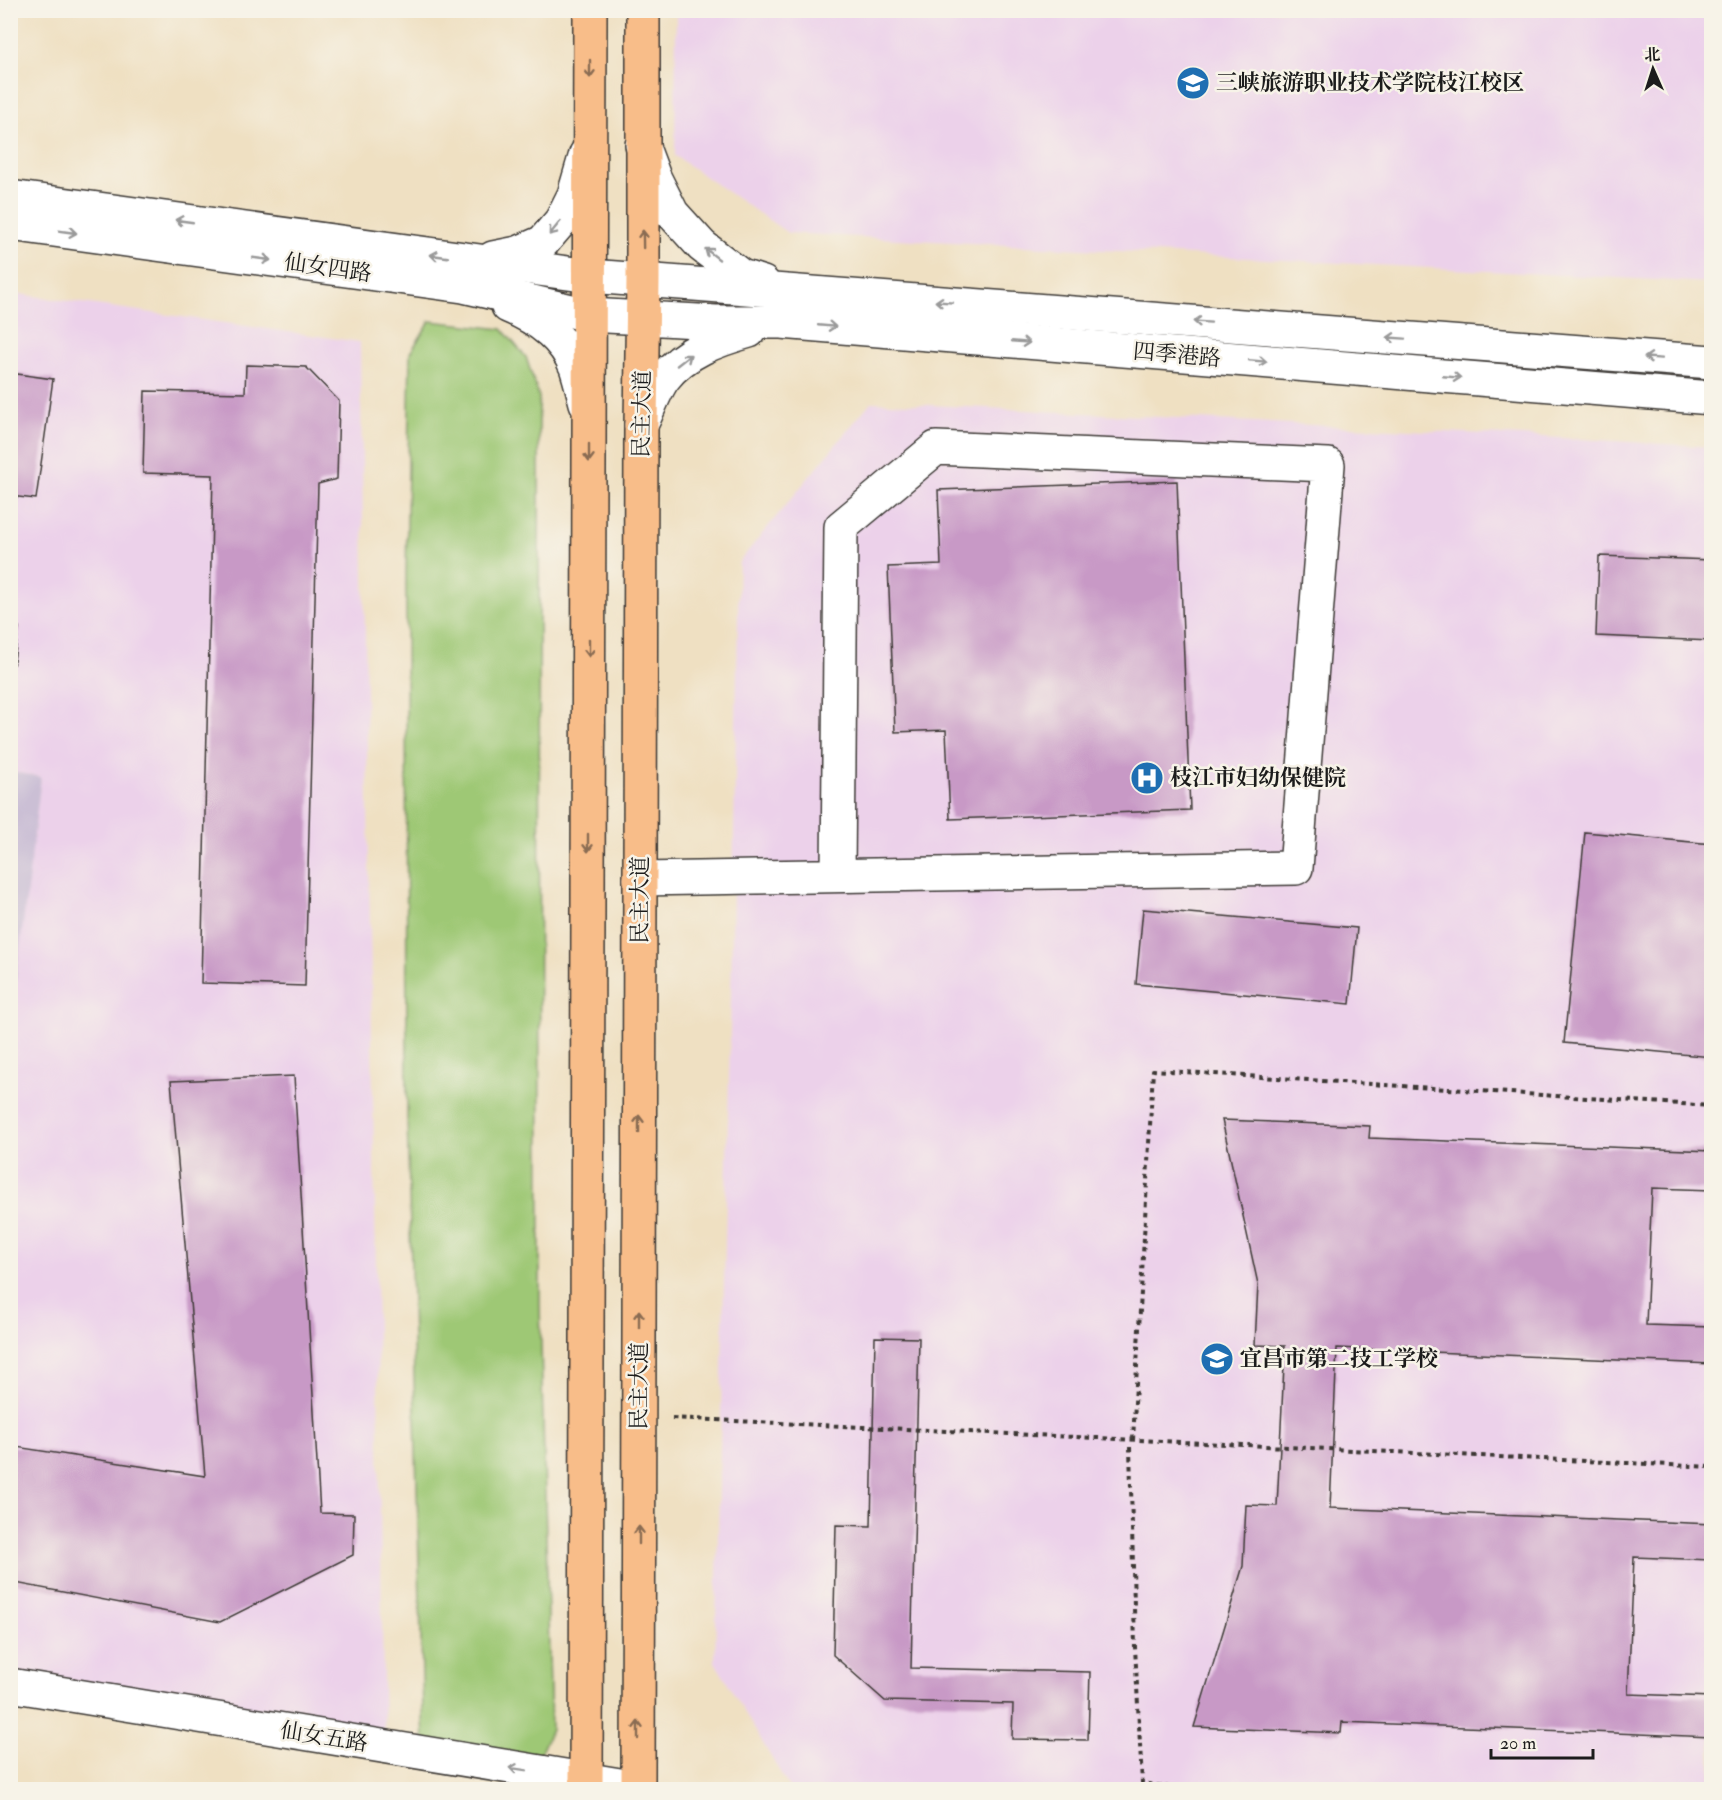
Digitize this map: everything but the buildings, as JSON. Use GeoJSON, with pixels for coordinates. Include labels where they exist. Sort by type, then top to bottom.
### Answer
{"type":"FeatureCollection","features":[{"type":"Feature","properties":{"kind":"main road"},"geometry":{"type":"LineString","coordinates":[[586,1785],[590,10]]}},
{"type":"Feature","properties":{"kind":"main road","name":"民主大道"},"geometry":{"type":"LineString","coordinates":[[638,1789],[643,10]]}},
{"type":"Feature","properties":{"kind":"street"},"geometry":{"type":"LineString","coordinates":[[468,274],[543,242],[561,221],[574,195],[590,134]]}},
{"type":"Feature","properties":{"kind":"street"},"geometry":{"type":"LineString","coordinates":[[642,145],[654,177],[672,213],[702,246],[741,276],[782,290]]}},
{"type":"Feature","properties":{"kind":"street"},"geometry":{"type":"LineString","coordinates":[[10,197],[468,274],[590,276],[1712,362]]}},
{"type":"Feature","properties":{"kind":"street","name":"仙女四路"},"geometry":{"type":"LineString","coordinates":[[10,224],[468,274],[589,315],[643,318]]}},
{"type":"Feature","properties":{"kind":"street"},"geometry":{"type":"LineString","coordinates":[[468,274],[514,308],[538,321],[562,343],[575,367],[589,413]]}},
{"type":"Feature","properties":{"kind":"street","name":"四季港路"},"geometry":{"type":"LineString","coordinates":[[643,318],[716,322],[781,322],[1712,398]]}},
{"type":"Feature","properties":{"kind":"street"},"geometry":{"type":"LineString","coordinates":[[641,425],[663,379],[685,357],[711,343],[781,322]]}},
{"type":"Feature","properties":{"kind":"street"},"geometry":{"type":"LineString","coordinates":[[640,879],[1296,868],[1328,465],[936,448],[866,505],[840,527],[838,875]]}},
{"type":"Feature","properties":{"kind":"street","name":"仙女五路"},"geometry":{"type":"LineString","coordinates":[[10,1684],[586,1785],[638,1789]]}},
{"type":"Feature","properties":{"kind":"street","name":"仙女五路"},"geometry":{"type":"LineString","coordinates":[[10,1704],[473,1780],[510,1790]]}},
{"type":"Feature","properties":{"kind":"path"},"geometry":{"type":"LineString","coordinates":[[1133,1440],[1154,1070],[1712,1106]]}},
{"type":"Feature","properties":{"kind":"path"},"geometry":{"type":"LineString","coordinates":[[639,1416],[1712,1467]]}},
{"type":"Feature","properties":{"kind":"path"},"geometry":{"type":"LineString","coordinates":[[1130,1447],[1135,1647],[1142,1783],[1189,1790]]}},
{"type":"Feature","properties":{"kind":"shaded area","name":"三峡旅游职业技术学院枝江校区"},"geometry":{"type":"Polygon","coordinates":[[[676,11],[1711,11],[1711,283],[788,233],[675,156],[676,11]]]}},
{"type":"Feature","properties":{"kind":"shaded area"},"geometry":{"type":"Polygon","coordinates":[[[11,293],[360,342],[384,1734],[11,1674],[10,1020],[41,777],[11,772],[11,293]]]}},
{"type":"Feature","properties":{"kind":"shaded area","name":"宜昌市第二技工学校"},"geometry":{"type":"Polygon","coordinates":[[[871,402],[1711,447],[1711,1789],[790,1789],[715,1662],[739,562],[871,402]]]}},
{"type":"Feature","properties":{"kind":"shaded area"},"geometry":{"type":"Polygon","coordinates":[[[10,772],[41,777],[11,1020],[10,772]]]}},
{"type":"Feature","properties":{"kind":"green space"},"geometry":{"type":"Polygon","coordinates":[[[430,321],[502,329],[526,357],[539,397],[540,1305],[551,1729],[538,1759],[424,1750],[407,1117],[406,577],[410,353],[430,321]]]}},
{"type":"Feature","properties":{"kind":"place","name":"三峡旅游职业技术学院枝江校区"},"geometry":{"type":"Point","coordinates":[1193,83]}},
{"type":"Feature","properties":{"kind":"place","name":"枝江市妇幼保健院"},"geometry":{"type":"Point","coordinates":[1147,778]}},
{"type":"Feature","properties":{"kind":"place","name":"宜昌市第二技工学校"},"geometry":{"type":"Point","coordinates":[1217,1359]}}]}
